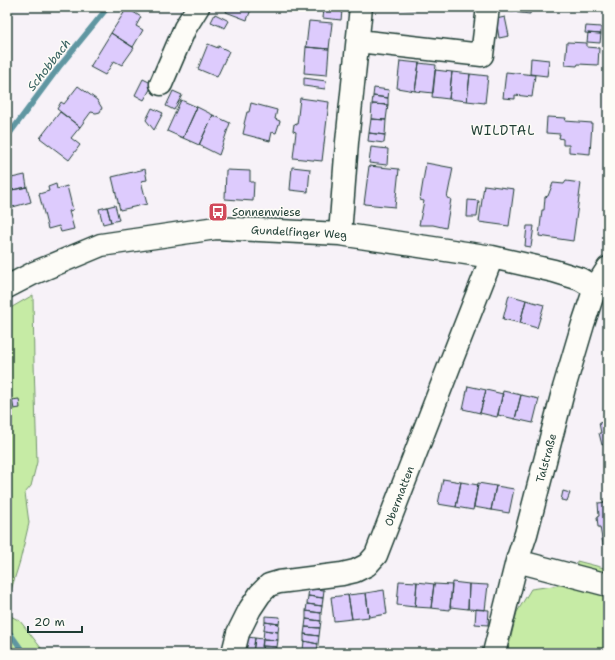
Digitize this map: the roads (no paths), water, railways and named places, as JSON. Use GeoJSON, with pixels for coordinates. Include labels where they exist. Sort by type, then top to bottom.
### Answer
{"type":"FeatureCollection","features":[{"type":"Feature","properties":{"kind":"street"},"geometry":{"type":"LineString","coordinates":[[160,84],[185,28],[198,7]]}},
{"type":"Feature","properties":{"kind":"street"},"geometry":{"type":"LineString","coordinates":[[340,234],[347,142],[361,7]]}},
{"type":"Feature","properties":{"kind":"street"},"geometry":{"type":"LineString","coordinates":[[358,41],[482,54],[488,7]]}},
{"type":"Feature","properties":{"kind":"street","name":"Gundelfinger Weg"},"geometry":{"type":"LineString","coordinates":[[7,287],[34,273],[101,245],[216,228],[340,234],[492,257],[554,271],[580,279],[595,288]]}},
{"type":"Feature","properties":{"kind":"street","name":"Obermatten"},"geometry":{"type":"LineString","coordinates":[[233,653],[238,633],[250,609],[260,594],[269,585],[279,582],[342,574],[367,566],[376,555],[492,257]]}},
{"type":"Feature","properties":{"kind":"street","name":"Talstraße"},"geometry":{"type":"LineString","coordinates":[[494,653],[517,561],[526,534],[564,388],[595,288],[608,268]]}},
{"type":"Feature","properties":{"kind":"street"},"geometry":{"type":"LineString","coordinates":[[517,561],[608,585]]}},
{"type":"Feature","properties":{"kind":"waterway","name":"Schobbach"},"geometry":{"type":"LineString","coordinates":[[7,137],[59,67],[108,7]]}},
{"type":"Feature","properties":{"kind":"waterway"},"geometry":{"type":"LineString","coordinates":[[7,629],[24,653]]}},
{"type":"Feature","properties":{"kind":"place","name":"Sonnenwiese"},"geometry":{"type":"Point","coordinates":[218,212]}},
{"type":"Feature","properties":{"kind":"district","name":"WILDTAL"},"geometry":{"type":"Point","coordinates":[503,130]}}]}
